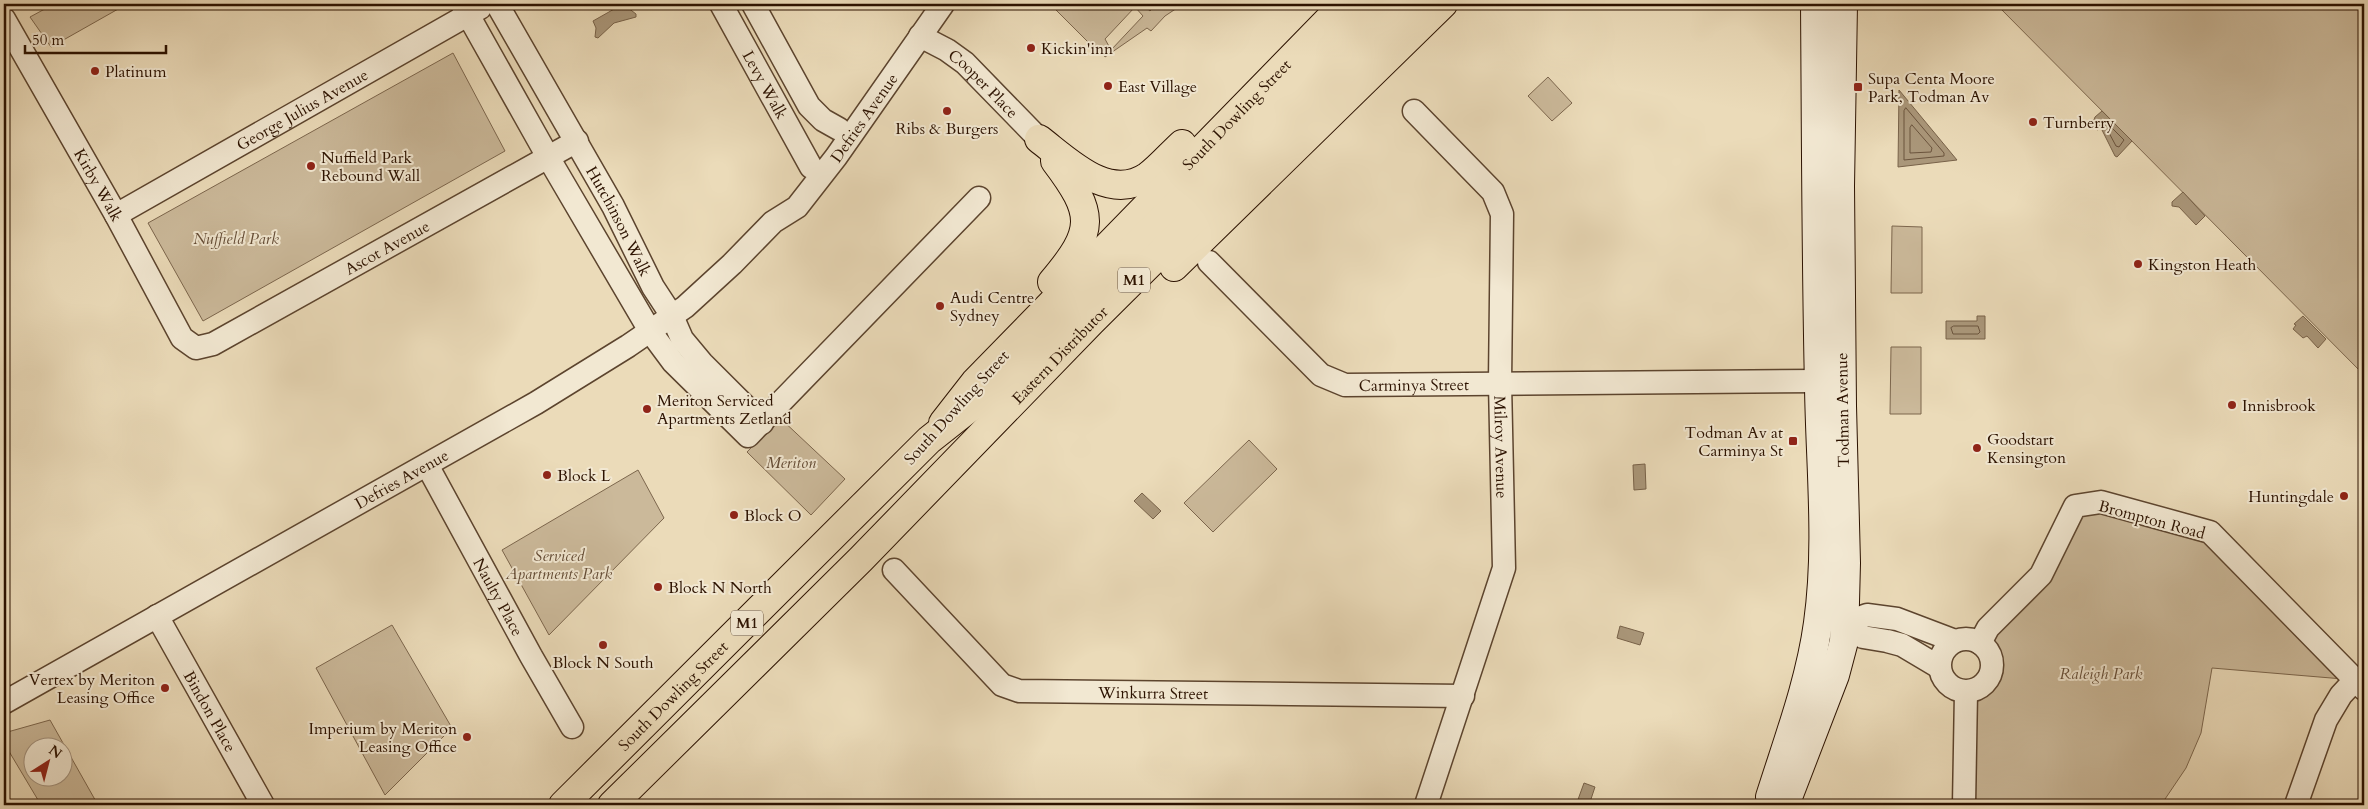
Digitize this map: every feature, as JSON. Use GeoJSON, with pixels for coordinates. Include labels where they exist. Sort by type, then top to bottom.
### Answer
{"type":"FeatureCollection","features":[{"type":"Feature","properties":{"kind":"main road","name":"South Dowling Street"},"geometry":{"type":"LineString","coordinates":[[562,805],[621,750],[930,440],[975,382],[1344,4]]}},
{"type":"Feature","properties":{"kind":"main road","name":"Eastern Distributor"},"geometry":{"type":"LineString","coordinates":[[930,440],[996,387],[1375,4]]}},
{"type":"Feature","properties":{"kind":"main road","name":"Eastern Distributor"},"geometry":{"type":"LineString","coordinates":[[861,559],[1091,322],[1411,4]]}},
{"type":"Feature","properties":{"kind":"main road"},"geometry":{"type":"LineString","coordinates":[[861,559],[947,487],[1062,379],[1155,285],[1443,4]]}},
{"type":"Feature","properties":{"kind":"main road","name":"Todman Avenue"},"geometry":{"type":"LineString","coordinates":[[1767,805],[1801,694],[1818,625],[1823,545],[1824,496],[1819,381],[1815,4]]}},
{"type":"Feature","properties":{"kind":"main road","name":"Todman Avenue"},"geometry":{"type":"LineString","coordinates":[[1786,805],[1835,674],[1842,648],[1845,623],[1840,186],[1843,4]]}},
{"type":"Feature","properties":{"kind":"main road"},"geometry":{"type":"LineString","coordinates":[[1039,140],[1071,164],[1096,179],[1118,186],[1133,183],[1153,172],[1242,85],[1260,72],[1291,58]]}},
{"type":"Feature","properties":{"kind":"main road"},"geometry":{"type":"LineString","coordinates":[[975,382],[1028,311],[1068,263],[1083,234],[1085,217],[1080,195],[1039,140]]}},
{"type":"Feature","properties":{"kind":"main road"},"geometry":{"type":"LineString","coordinates":[[1801,694],[1817,672],[1829,635],[1836,627],[1845,623],[1831,602],[1831,565],[1823,545]]}},
{"type":"Feature","properties":{"kind":"main road","name":"South Dowling Street"},"geometry":{"type":"LineString","coordinates":[[612,805],[861,559]]}},
{"type":"Feature","properties":{"kind":"street","name":"George Julius Avenue"},"geometry":{"type":"LineString","coordinates":[[116,214],[465,9],[488,4]]}},
{"type":"Feature","properties":{"kind":"street","name":"Hutchinson Walk"},"geometry":{"type":"LineString","coordinates":[[497,4],[613,206],[654,288],[672,316],[682,339],[755,430]]}},
{"type":"Feature","properties":{"kind":"street","name":"Levy Walk"},"geometry":{"type":"LineString","coordinates":[[721,4],[811,167]]}},
{"type":"Feature","properties":{"kind":"street","name":"Levy Walk"},"geometry":{"type":"LineString","coordinates":[[752,4],[810,106],[823,120],[839,129]]}},
{"type":"Feature","properties":{"kind":"street","name":"Defries Avenue"},"geometry":{"type":"LineString","coordinates":[[773,222],[786,197],[839,129],[928,4]]}},
{"type":"Feature","properties":{"kind":"street","name":"Defries Avenue"},"geometry":{"type":"LineString","coordinates":[[5,702],[536,403],[672,316],[714,280],[773,222],[797,206],[858,127],[944,4]]}},
{"type":"Feature","properties":{"kind":"street","name":"Hutchinson Walk"},"geometry":{"type":"LineString","coordinates":[[465,9],[548,157],[650,331],[673,362],[755,430]]}},
{"type":"Feature","properties":{"kind":"street","name":"Kirby Walk"},"geometry":{"type":"LineString","coordinates":[[4,19],[116,214],[182,338],[196,348]]}},
{"type":"Feature","properties":{"kind":"street","name":"Cooper Place"},"geometry":{"type":"LineString","coordinates":[[920,36],[944,48],[965,63],[1039,140]]}},
{"type":"Feature","properties":{"kind":"street","name":"Milroy Avenue"},"geometry":{"type":"LineString","coordinates":[[1414,111],[1493,192],[1502,214],[1500,384],[1504,568],[1426,805]]}},
{"type":"Feature","properties":{"kind":"street","name":"Ascot Avenue"},"geometry":{"type":"LineString","coordinates":[[196,348],[213,344],[577,142]]}},
{"type":"Feature","properties":{"kind":"street"},"geometry":{"type":"LineString","coordinates":[[755,430],[979,198]]}},
{"type":"Feature","properties":{"kind":"street","name":"Carminya Street"},"geometry":{"type":"LineString","coordinates":[[1209,262],[1321,375],[1345,385],[1819,381]]}},
{"type":"Feature","properties":{"kind":"street","name":"Naulty Place"},"geometry":{"type":"LineString","coordinates":[[427,465],[572,727]]}},
{"type":"Feature","properties":{"kind":"street","name":"Brompton Road"},"geometry":{"type":"LineString","coordinates":[[1980,643],[1988,628],[2041,575],[2075,506],[2101,502],[2210,532],[2360,685]]}},
{"type":"Feature","properties":{"kind":"street","name":"Winkurra Street"},"geometry":{"type":"LineString","coordinates":[[894,570],[1002,685],[1019,691],[1463,696]]}},
{"type":"Feature","properties":{"kind":"street"},"geometry":{"type":"LineString","coordinates":[[1939,667],[1902,646],[1887,640],[1863,638],[1845,623],[1867,614],[1897,619],[1955,641]]}},
{"type":"Feature","properties":{"kind":"street","name":"Bindon Place"},"geometry":{"type":"LineString","coordinates":[[157,616],[263,805]]}},
{"type":"Feature","properties":{"kind":"street"},"geometry":{"type":"LineString","coordinates":[[1965,639],[1980,643],[1990,655],[1992,670],[1984,684],[1976,690],[1966,692],[1957,690],[1947,685],[1942,678],[1939,667],[1941,655],[1946,647],[1955,641],[1965,639]]}},
{"type":"Feature","properties":{"kind":"street"},"geometry":{"type":"LineString","coordinates":[[2296,805],[2326,720],[2341,695],[2360,685]]}},
{"type":"Feature","properties":{"kind":"street"},"geometry":{"type":"LineString","coordinates":[[1964,805],[1966,692]]}},
{"type":"Feature","properties":{"kind":"green space"},"geometry":{"type":"Polygon","coordinates":[[[54,4],[127,4],[51,47],[30,17],[54,4]]]}},
{"type":"Feature","properties":{"kind":"green space"},"geometry":{"type":"Polygon","coordinates":[[[1050,4],[1142,4],[1150,11],[1157,4],[1183,4],[1165,16],[1151,31],[1147,28],[1105,57],[1099,46],[1095,49],[1050,4]],[[1135,7],[1105,39],[1111,50],[1143,16],[1135,7]]]}},
{"type":"Feature","properties":{"kind":"green space"},"geometry":{"type":"Polygon","coordinates":[[[1996,4],[2364,4],[2364,375],[1996,4]]]}},
{"type":"Feature","properties":{"kind":"green space","name":"Nuffield Park"},"geometry":{"type":"Polygon","coordinates":[[[453,53],[505,151],[203,321],[148,223],[453,53]]]}},
{"type":"Feature","properties":{"kind":"green space"},"geometry":{"type":"Polygon","coordinates":[[[1548,77],[1572,103],[1552,121],[1528,96],[1548,77]]]}},
{"type":"Feature","properties":{"kind":"green space"},"geometry":{"type":"Polygon","coordinates":[[[1892,226],[1922,227],[1922,293],[1891,293],[1892,226]]]}},
{"type":"Feature","properties":{"kind":"green space"},"geometry":{"type":"Polygon","coordinates":[[[1891,347],[1921,347],[1921,414],[1890,414],[1891,347]]]}},
{"type":"Feature","properties":{"kind":"green space","name":"Meriton"},"geometry":{"type":"Polygon","coordinates":[[[780,418],[845,479],[811,515],[747,452],[780,418]]]}},
{"type":"Feature","properties":{"kind":"green space"},"geometry":{"type":"Polygon","coordinates":[[[1249,440],[1277,469],[1213,532],[1184,503],[1249,440]]]}},
{"type":"Feature","properties":{"kind":"green space","name":"Serviced Apartments Park"},"geometry":{"type":"Polygon","coordinates":[[[638,470],[664,518],[549,635],[502,550],[638,470]]]}},
{"type":"Feature","properties":{"kind":"green space","name":"Raleigh Park"},"geometry":{"type":"Polygon","coordinates":[[[2075,506],[2210,532],[2355,680],[2212,668],[2201,733],[2186,768],[2161,805],[1964,805],[1976,690],[1987,679],[1991,667],[1989,655],[1980,643],[2041,575],[2075,506]]]}},
{"type":"Feature","properties":{"kind":"green space"},"geometry":{"type":"Polygon","coordinates":[[[392,625],[452,728],[385,795],[316,668],[392,625]]]}},
{"type":"Feature","properties":{"kind":"green space"},"geometry":{"type":"Polygon","coordinates":[[[50,720],[59,736],[22,736],[22,773],[4,743],[4,733],[50,720]]]}},
{"type":"Feature","properties":{"kind":"green space"},"geometry":{"type":"Polygon","coordinates":[[[72,759],[98,805],[41,805],[30,786],[72,786],[72,759]]]}},
{"type":"Feature","properties":{"kind":"water"},"geometry":{"type":"Polygon","coordinates":[[[623,4],[636,14],[636,17],[614,23],[598,38],[595,37],[596,28],[593,21],[623,4]]]}},
{"type":"Feature","properties":{"kind":"water"},"geometry":{"type":"Polygon","coordinates":[[[1899,90],[1957,160],[1898,167],[1899,90]]]}},
{"type":"Feature","properties":{"kind":"water"},"geometry":{"type":"Polygon","coordinates":[[[2102,111],[2132,141],[2117,157],[2101,128],[2097,130],[2092,125],[2095,117],[2102,111]]]}},
{"type":"Feature","properties":{"kind":"water"},"geometry":{"type":"Polygon","coordinates":[[[2183,192],[2205,216],[2196,225],[2179,207],[2172,206],[2172,202],[2183,192]]]}},
{"type":"Feature","properties":{"kind":"water"},"geometry":{"type":"Polygon","coordinates":[[[1977,316],[1985,316],[1985,339],[1946,339],[1946,321],[1977,321],[1977,316]]]}},
{"type":"Feature","properties":{"kind":"water"},"geometry":{"type":"Polygon","coordinates":[[[2303,316],[2326,339],[2318,348],[2307,336],[2303,338],[2293,329],[2296,325],[2294,324],[2303,316]]]}},
{"type":"Feature","properties":{"kind":"water"},"geometry":{"type":"Polygon","coordinates":[[[1645,464],[1646,489],[1634,490],[1633,465],[1645,464]]]}},
{"type":"Feature","properties":{"kind":"water"},"geometry":{"type":"Polygon","coordinates":[[[1142,493],[1161,511],[1153,519],[1134,501],[1142,493]]]}},
{"type":"Feature","properties":{"kind":"water"},"geometry":{"type":"Polygon","coordinates":[[[1620,626],[1644,633],[1640,645],[1617,638],[1620,626]]]}},
{"type":"Feature","properties":{"kind":"water"},"geometry":{"type":"Polygon","coordinates":[[[1584,783],[1595,787],[1589,805],[1576,805],[1584,783]]]}},
{"type":"Feature","properties":{"kind":"place","name":"Kickin'inn"},"geometry":{"type":"Point","coordinates":[1031,48]}},
{"type":"Feature","properties":{"kind":"place","name":"Platinum"},"geometry":{"type":"Point","coordinates":[95,71]}},
{"type":"Feature","properties":{"kind":"place","name":"East Village"},"geometry":{"type":"Point","coordinates":[1108,86]}},
{"type":"Feature","properties":{"kind":"place","name":"Supa Centa Moore Park, Todman Av"},"geometry":{"type":"Point","coordinates":[1858,87]}},
{"type":"Feature","properties":{"kind":"place","name":"Ribs & Burgers"},"geometry":{"type":"Point","coordinates":[947,111]}},
{"type":"Feature","properties":{"kind":"place","name":"Turnberry"},"geometry":{"type":"Point","coordinates":[2033,122]}},
{"type":"Feature","properties":{"kind":"place","name":"Nuffield Park Rebound Wall"},"geometry":{"type":"Point","coordinates":[311,166]}},
{"type":"Feature","properties":{"kind":"place","name":"Kingston Heath"},"geometry":{"type":"Point","coordinates":[2138,264]}},
{"type":"Feature","properties":{"kind":"place","name":"Audi Centre Sydney"},"geometry":{"type":"Point","coordinates":[940,306]}},
{"type":"Feature","properties":{"kind":"place","name":"Innisbrook"},"geometry":{"type":"Point","coordinates":[2232,405]}},
{"type":"Feature","properties":{"kind":"place","name":"Meriton Serviced Apartments Zetland"},"geometry":{"type":"Point","coordinates":[647,409]}},
{"type":"Feature","properties":{"kind":"place","name":"Todman Av at Carminya St"},"geometry":{"type":"Point","coordinates":[1793,441]}},
{"type":"Feature","properties":{"kind":"place","name":"Goodstart Kensington"},"geometry":{"type":"Point","coordinates":[1977,448]}},
{"type":"Feature","properties":{"kind":"place","name":"Block L"},"geometry":{"type":"Point","coordinates":[547,475]}},
{"type":"Feature","properties":{"kind":"place","name":"Huntingdale"},"geometry":{"type":"Point","coordinates":[2344,496]}},
{"type":"Feature","properties":{"kind":"place","name":"Block O"},"geometry":{"type":"Point","coordinates":[734,515]}},
{"type":"Feature","properties":{"kind":"place","name":"Block N North"},"geometry":{"type":"Point","coordinates":[658,587]}},
{"type":"Feature","properties":{"kind":"place","name":"Block N South"},"geometry":{"type":"Point","coordinates":[603,645]}},
{"type":"Feature","properties":{"kind":"place","name":"Vertex by Meriton Leasing Office"},"geometry":{"type":"Point","coordinates":[165,688]}},
{"type":"Feature","properties":{"kind":"place","name":"Imperium by Meriton Leasing Office"},"geometry":{"type":"Point","coordinates":[467,737]}}]}
